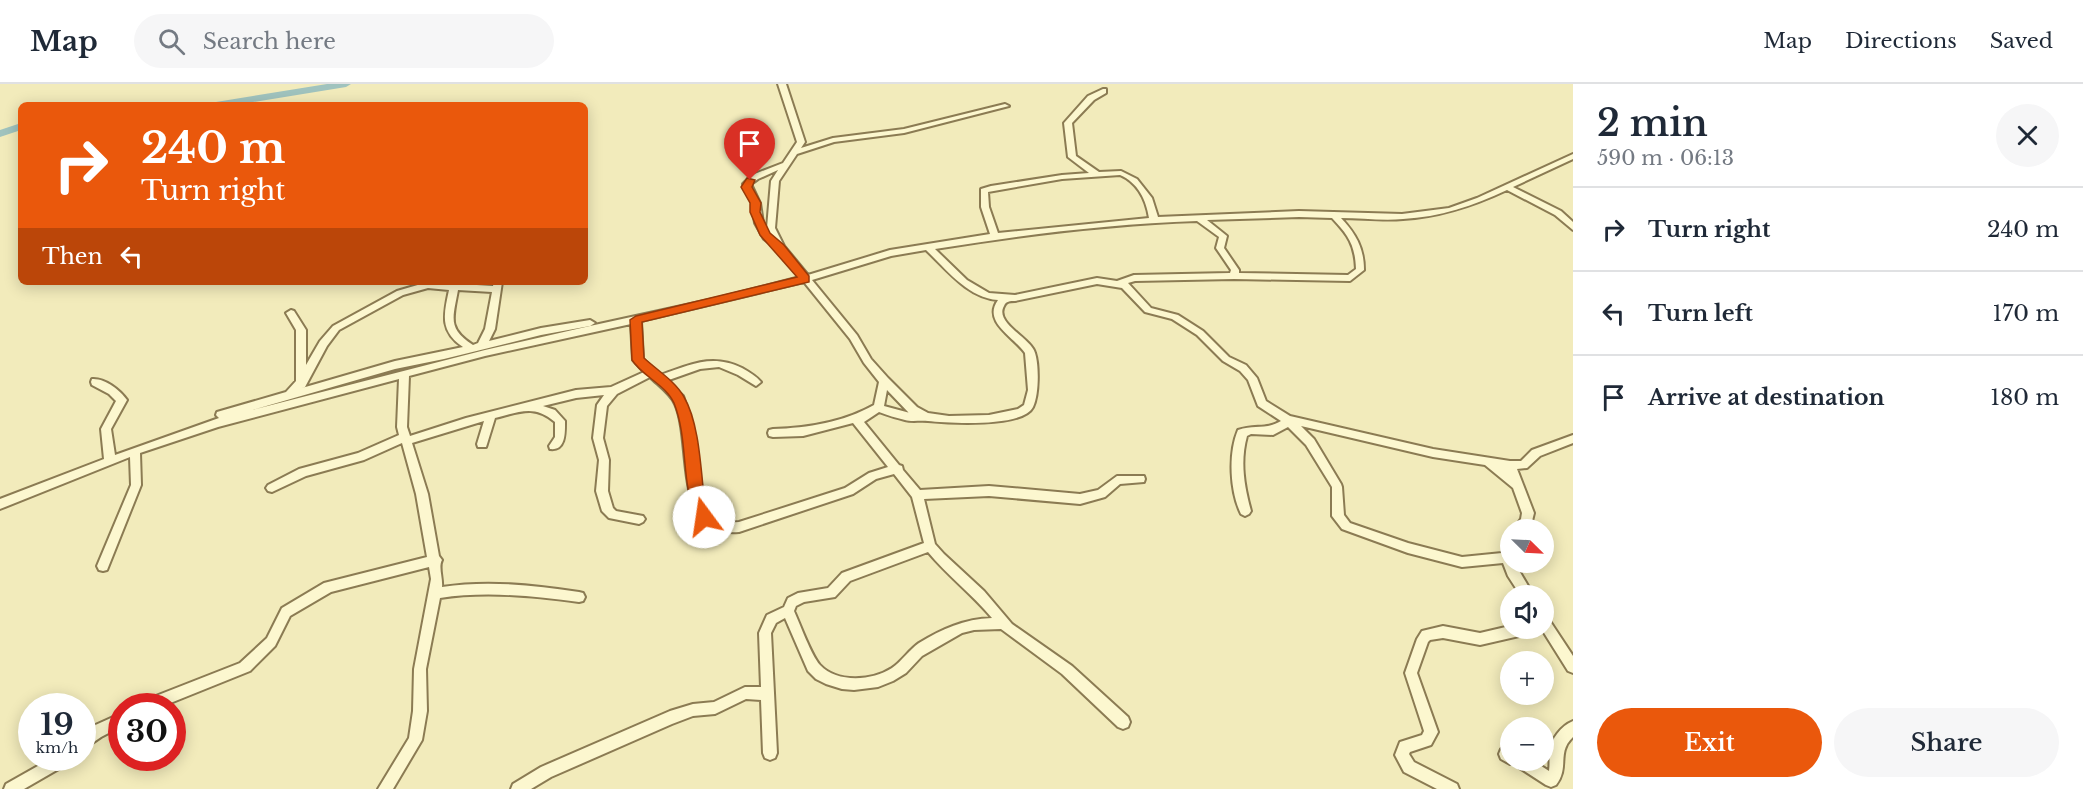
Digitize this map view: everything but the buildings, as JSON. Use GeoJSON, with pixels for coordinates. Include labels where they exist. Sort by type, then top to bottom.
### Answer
{"type":"FeatureCollection","features":[{"type":"Feature","properties":{"kind":"street"},"geometry":{"type":"LineString","coordinates":[[780,248],[771,228],[774,188],[776,178],[801,142],[789,112],[782,84]]}},
{"type":"Feature","properties":{"kind":"street"},"geometry":{"type":"LineString","coordinates":[[1096,174],[1071,157],[1068,123],[1079,114],[1090,98],[1102,91]]}},
{"type":"Feature","properties":{"kind":"street"},"geometry":{"type":"LineString","coordinates":[[796,152],[833,140],[897,133],[1005,106]]}},
{"type":"Feature","properties":{"kind":"street"},"geometry":{"type":"LineString","coordinates":[[0,504],[187,432],[541,340],[636,320],[805,279],[890,253],[995,237],[1154,220],[1334,215],[1388,218],[1450,210],[1508,188],[1573,156]]}},
{"type":"Feature","properties":{"kind":"street"},"geometry":{"type":"LineString","coordinates":[[789,161],[755,177],[747,184],[756,203],[759,223],[768,239],[780,248],[854,337],[867,361],[884,381],[913,410],[926,417]]}},
{"type":"Feature","properties":{"kind":"street"},"geometry":{"type":"LineString","coordinates":[[995,237],[986,207],[984,193],[987,189],[1096,174],[1122,173],[1130,176],[1147,195],[1154,220]]}},
{"type":"Feature","properties":{"kind":"street"},"geometry":{"type":"LineString","coordinates":[[1508,188],[1558,213],[1573,227]]}},
{"type":"Feature","properties":{"kind":"street"},"geometry":{"type":"LineString","coordinates":[[1120,283],[1134,278],[1234,276],[1339,280],[1357,275],[1360,250],[1355,239],[1334,215]]}},
{"type":"Feature","properties":{"kind":"street"},"geometry":{"type":"LineString","coordinates":[[1200,219],[1220,231],[1223,236],[1220,248],[1235,270],[1234,276]]}},
{"type":"Feature","properties":{"kind":"street"},"geometry":{"type":"LineString","coordinates":[[927,246],[979,294],[1007,298],[1085,282],[1120,283],[1130,287],[1152,313],[1172,316],[1200,333],[1226,359],[1247,372],[1262,403],[1288,420],[1310,442],[1337,487],[1338,516],[1346,526],[1408,548],[1462,562],[1500,555]]}},
{"type":"Feature","properties":{"kind":"street"},"geometry":{"type":"LineString","coordinates":[[302,389],[329,335],[336,328],[385,300],[428,285]]}},
{"type":"Feature","properties":{"kind":"street"},"geometry":{"type":"LineString","coordinates":[[425,286],[454,288],[498,285],[490,329],[482,345]]}},
{"type":"Feature","properties":{"kind":"street"},"geometry":{"type":"LineString","coordinates":[[454,288],[449,315],[450,330],[456,339],[470,347]]}},
{"type":"Feature","properties":{"kind":"street"},"geometry":{"type":"LineString","coordinates":[[773,433],[803,432],[861,417],[879,408],[907,417],[949,420],[989,419],[1021,412],[1028,407],[1032,390],[1030,352],[1000,322],[997,315],[1000,303],[1007,298]]}},
{"type":"Feature","properties":{"kind":"street"},"geometry":{"type":"LineString","coordinates":[[291,313],[301,330],[302,389]]}},
{"type":"Feature","properties":{"kind":"street"},"geometry":{"type":"LineString","coordinates":[[187,432],[199,423],[212,418],[288,396],[302,389],[395,365],[554,327],[614,320],[623,323]]}},
{"type":"Feature","properties":{"kind":"street"},"geometry":{"type":"LineString","coordinates":[[636,320],[637,356],[679,399],[685,417],[698,506],[704,517],[712,524],[722,528],[739,527],[849,491],[873,476],[897,469]]}},
{"type":"Feature","properties":{"kind":"street"},"geometry":{"type":"LineString","coordinates":[[272,488],[303,472],[360,457],[405,439],[576,394],[613,391],[656,376],[693,367],[716,363],[733,366],[756,382]]}},
{"type":"Feature","properties":{"kind":"street"},"geometry":{"type":"LineString","coordinates":[[385,789],[415,740],[420,711],[420,669],[435,594],[435,560],[422,494],[400,417],[404,375]]}},
{"type":"Feature","properties":{"kind":"street"},"geometry":{"type":"LineString","coordinates":[[879,408],[884,381]]}},
{"type":"Feature","properties":{"kind":"street"},"geometry":{"type":"LineString","coordinates":[[96,382],[113,391],[122,400],[106,429],[110,461]]}},
{"type":"Feature","properties":{"kind":"street"},"geometry":{"type":"LineString","coordinates":[[613,391],[602,405],[598,438],[604,460],[602,491],[608,511],[613,515],[639,519]]}},
{"type":"Feature","properties":{"kind":"street"},"geometry":{"type":"LineString","coordinates":[[531,406],[551,412],[560,421],[560,438],[554,446]]}},
{"type":"Feature","properties":{"kind":"street"},"geometry":{"type":"LineString","coordinates":[[482,444],[491,416]]}},
{"type":"Feature","properties":{"kind":"street"},"geometry":{"type":"LineString","coordinates":[[861,417],[858,422],[861,428],[917,495],[930,546],[940,558],[980,595],[1003,623],[1067,670],[1123,722]]}},
{"type":"Feature","properties":{"kind":"street"},"geometry":{"type":"LineString","coordinates":[[1245,511],[1238,462],[1242,434],[1250,430],[1272,431],[1288,420],[1433,453],[1510,465],[1523,465],[1536,453],[1573,440]]}},
{"type":"Feature","properties":{"kind":"street"},"geometry":{"type":"LineString","coordinates":[[103,566],[136,485],[135,451]]}},
{"type":"Feature","properties":{"kind":"street"},"geometry":{"type":"LineString","coordinates":[[1486,462],[1517,485]]}},
{"type":"Feature","properties":{"kind":"street"},"geometry":{"type":"LineString","coordinates":[[1510,465],[1528,513],[1526,519]]}},
{"type":"Feature","properties":{"kind":"street"},"geometry":{"type":"LineString","coordinates":[[917,495],[989,491],[1080,498],[1101,494],[1117,480],[1140,479]]}},
{"type":"Feature","properties":{"kind":"street"},"geometry":{"type":"LineString","coordinates":[[770,753],[765,633],[771,619],[788,611],[792,602],[802,597],[831,593],[846,577],[930,546]]}},
{"type":"Feature","properties":{"kind":"street"},"geometry":{"type":"LineString","coordinates":[[180,693],[245,667],[271,642],[286,612],[328,587],[435,560]]}},
{"type":"Feature","properties":{"kind":"street"},"geometry":{"type":"LineString","coordinates":[[435,594],[471,589],[579,597]]}},
{"type":"Feature","properties":{"kind":"street"},"geometry":{"type":"LineString","coordinates":[[788,611],[813,667],[819,674],[836,682],[859,684],[897,673],[906,660],[920,649],[959,629],[970,625],[1003,623]]}},
{"type":"Feature","properties":{"kind":"street"},"geometry":{"type":"LineString","coordinates":[[1452,789],[1409,767],[1402,755],[1405,747],[1426,740],[1431,732],[1412,673],[1422,639],[1426,635],[1443,632],[1480,639],[1500,634]]}},
{"type":"Feature","properties":{"kind":"street"},"geometry":{"type":"LineString","coordinates":[[1554,638],[1573,667]]}},
{"type":"Feature","properties":{"kind":"street"},"geometry":{"type":"LineString","coordinates":[[518,789],[546,772],[670,718],[693,710],[715,708],[745,693],[766,694]]}},
{"type":"Feature","properties":{"kind":"street"},"geometry":{"type":"LineString","coordinates":[[1535,771],[1551,780],[1558,768],[1559,743],[1573,728]]}},
{"type":"Feature","properties":{"kind":"street"},"geometry":{"type":"LineString","coordinates":[[11,789],[42,771]]}},
{"type":"Feature","properties":{"kind":"waterway"},"geometry":{"type":"LineString","coordinates":[[235,102],[346,84]]}},
{"type":"Feature","properties":{"kind":"waterway"},"geometry":{"type":"LineString","coordinates":[[0,134],[18,127]]}},
{"type":"Feature","properties":{"kind":"route"},"geometry":{"type":"LineString","coordinates":[[704,517],[698,506],[685,417],[679,399],[661,379],[638,360],[635,337],[636,320],[805,279],[794,263],[771,242],[759,223],[755,212],[756,203],[747,187],[750,180]]}}]}
